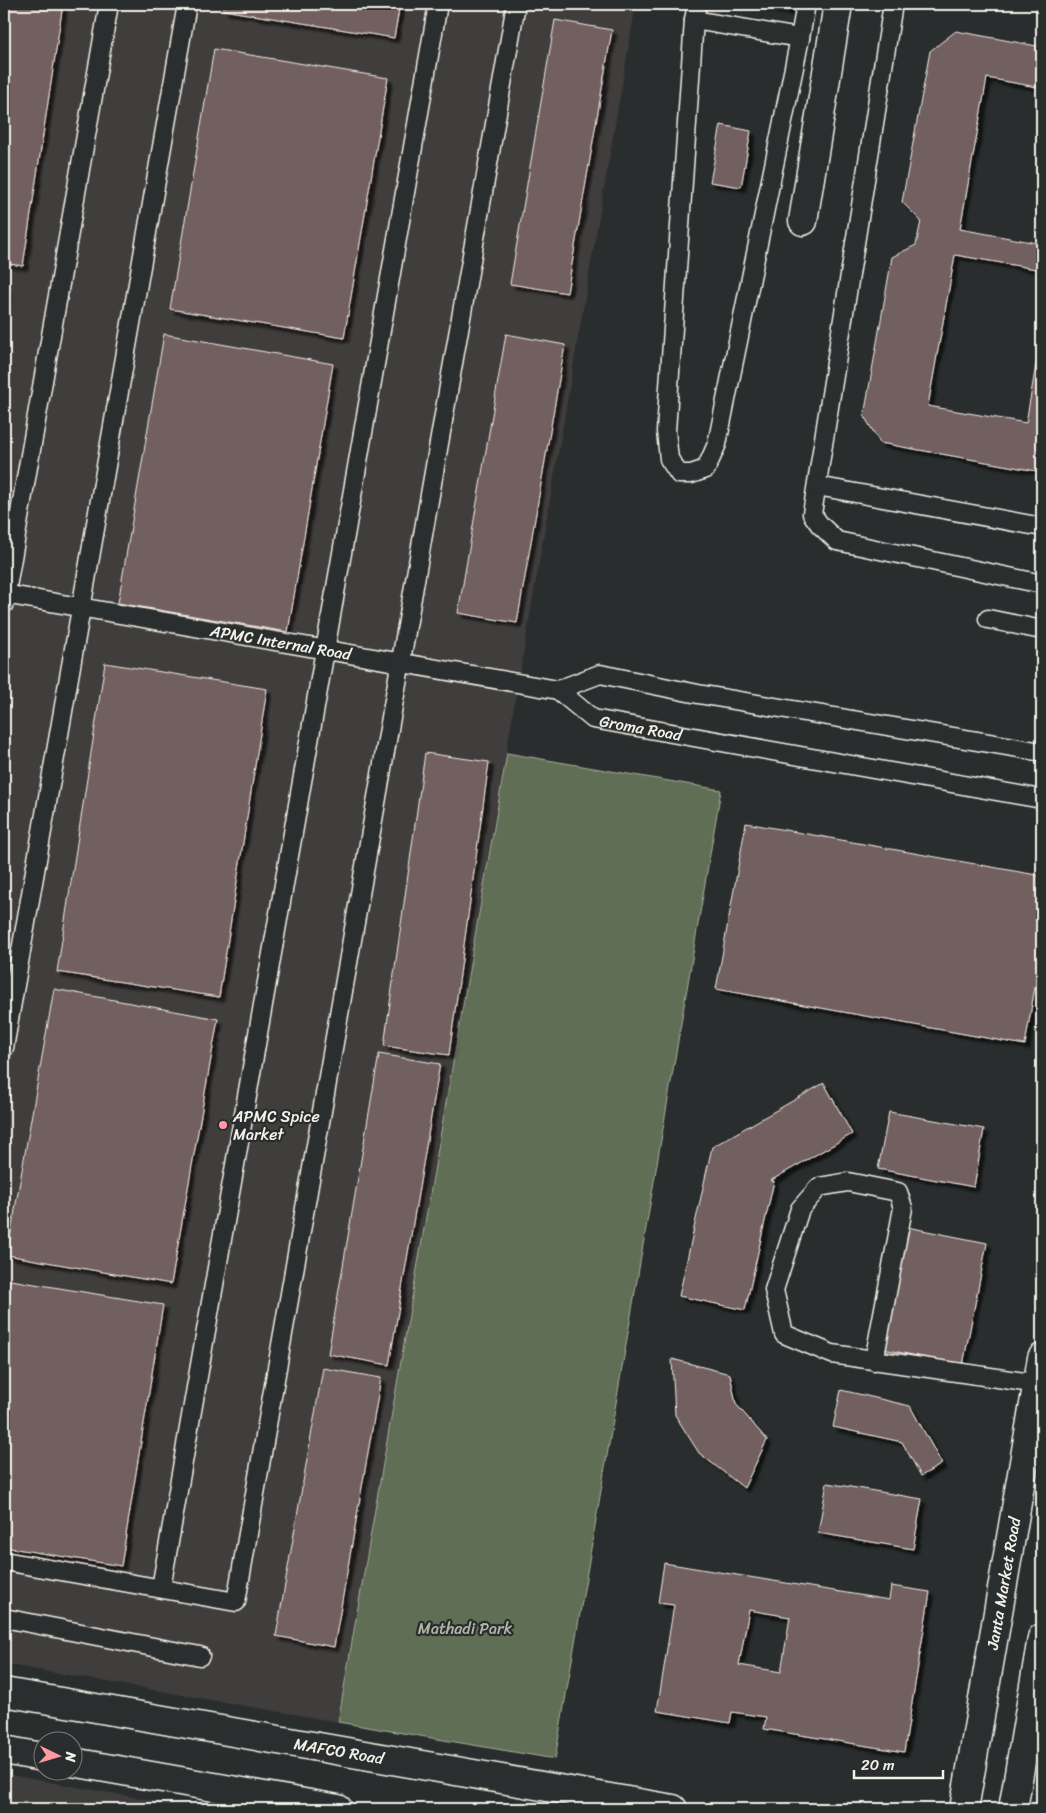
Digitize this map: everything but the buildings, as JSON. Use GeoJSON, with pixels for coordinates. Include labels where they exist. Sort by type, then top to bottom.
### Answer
{"type":"FeatureCollection","features":[{"type":"Feature","properties":{"kind":"main road"},"geometry":{"type":"LineString","coordinates":[[803,221],[838,4]]}},
{"type":"Feature","properties":{"kind":"main road","name":"Janta Market Road"},"geometry":{"type":"LineString","coordinates":[[964,1809],[1042,1358]]}},
{"type":"Feature","properties":{"kind":"main road"},"geometry":{"type":"LineString","coordinates":[[1013,1809],[1042,1638]]}},
{"type":"Feature","properties":{"kind":"main road","name":"MAFCO Road"},"geometry":{"type":"LineString","coordinates":[[4,1692],[673,1809]]}},
{"type":"Feature","properties":{"kind":"main road"},"geometry":{"type":"LineString","coordinates":[[4,1750],[32,1755]]}},
{"type":"Feature","properties":{"kind":"main road"},"geometry":{"type":"LineString","coordinates":[[82,1764],[281,1804],[338,1809]]}},
{"type":"Feature","properties":{"kind":"lane"},"geometry":{"type":"LineString","coordinates":[[4,597],[109,4]]}},
{"type":"Feature","properties":{"kind":"lane"},"geometry":{"type":"LineString","coordinates":[[4,1048],[186,4]]}},
{"type":"Feature","properties":{"kind":"lane"},"geometry":{"type":"LineString","coordinates":[[160,1588],[438,4]]}},
{"type":"Feature","properties":{"kind":"lane"},"geometry":{"type":"LineString","coordinates":[[4,1561],[236,1602],[516,4]]}},
{"type":"Feature","properties":{"kind":"lane"},"geometry":{"type":"LineString","coordinates":[[800,38],[696,12],[666,431],[669,459],[679,474],[691,474],[706,469],[717,444],[800,38],[806,4]]}},
{"type":"Feature","properties":{"kind":"lane"},"geometry":{"type":"LineString","coordinates":[[893,4],[812,514],[820,525],[837,541],[1042,584]]}},
{"type":"Feature","properties":{"kind":"lane"},"geometry":{"type":"LineString","coordinates":[[817,486],[1042,526]]}},
{"type":"Feature","properties":{"kind":"lane","name":"APMC Internal Road"},"geometry":{"type":"LineString","coordinates":[[4,597],[81,607],[558,690]]}},
{"type":"Feature","properties":{"kind":"lane"},"geometry":{"type":"LineString","coordinates":[[988,619],[1042,630]]}},
{"type":"Feature","properties":{"kind":"lane"},"geometry":{"type":"LineString","coordinates":[[558,690],[600,674],[698,694],[1042,752]]}},
{"type":"Feature","properties":{"kind":"lane","name":"Groma Road"},"geometry":{"type":"LineString","coordinates":[[558,690],[592,719],[1042,799]]}},
{"type":"Feature","properties":{"kind":"lane"},"geometry":{"type":"LineString","coordinates":[[874,1361],[903,1208],[898,1192],[848,1182],[819,1187],[800,1209],[774,1290],[784,1334],[832,1354],[874,1361],[1038,1384]]}},
{"type":"Feature","properties":{"kind":"lane"},"geometry":{"type":"LineString","coordinates":[[4,1618],[200,1656]]}},
{"type":"Feature","properties":{"kind":"shaded area","name":"APMC Spice Market"},"geometry":{"type":"Polygon","coordinates":[[[4,4],[636,4],[338,1722],[4,1664],[4,4]]]}},
{"type":"Feature","properties":{"kind":"shaded area"},"geometry":{"type":"Polygon","coordinates":[[[4,1774],[200,1809],[4,1809],[4,1774]]]}},
{"type":"Feature","properties":{"kind":"green space","name":"Mathadi Park"},"geometry":{"type":"Polygon","coordinates":[[[507,753],[721,790],[555,1759],[338,1722],[507,753]]]}},
{"type":"Feature","properties":{"kind":"place","name":"APMC Spice Market"},"geometry":{"type":"Point","coordinates":[223,1125]}}]}
